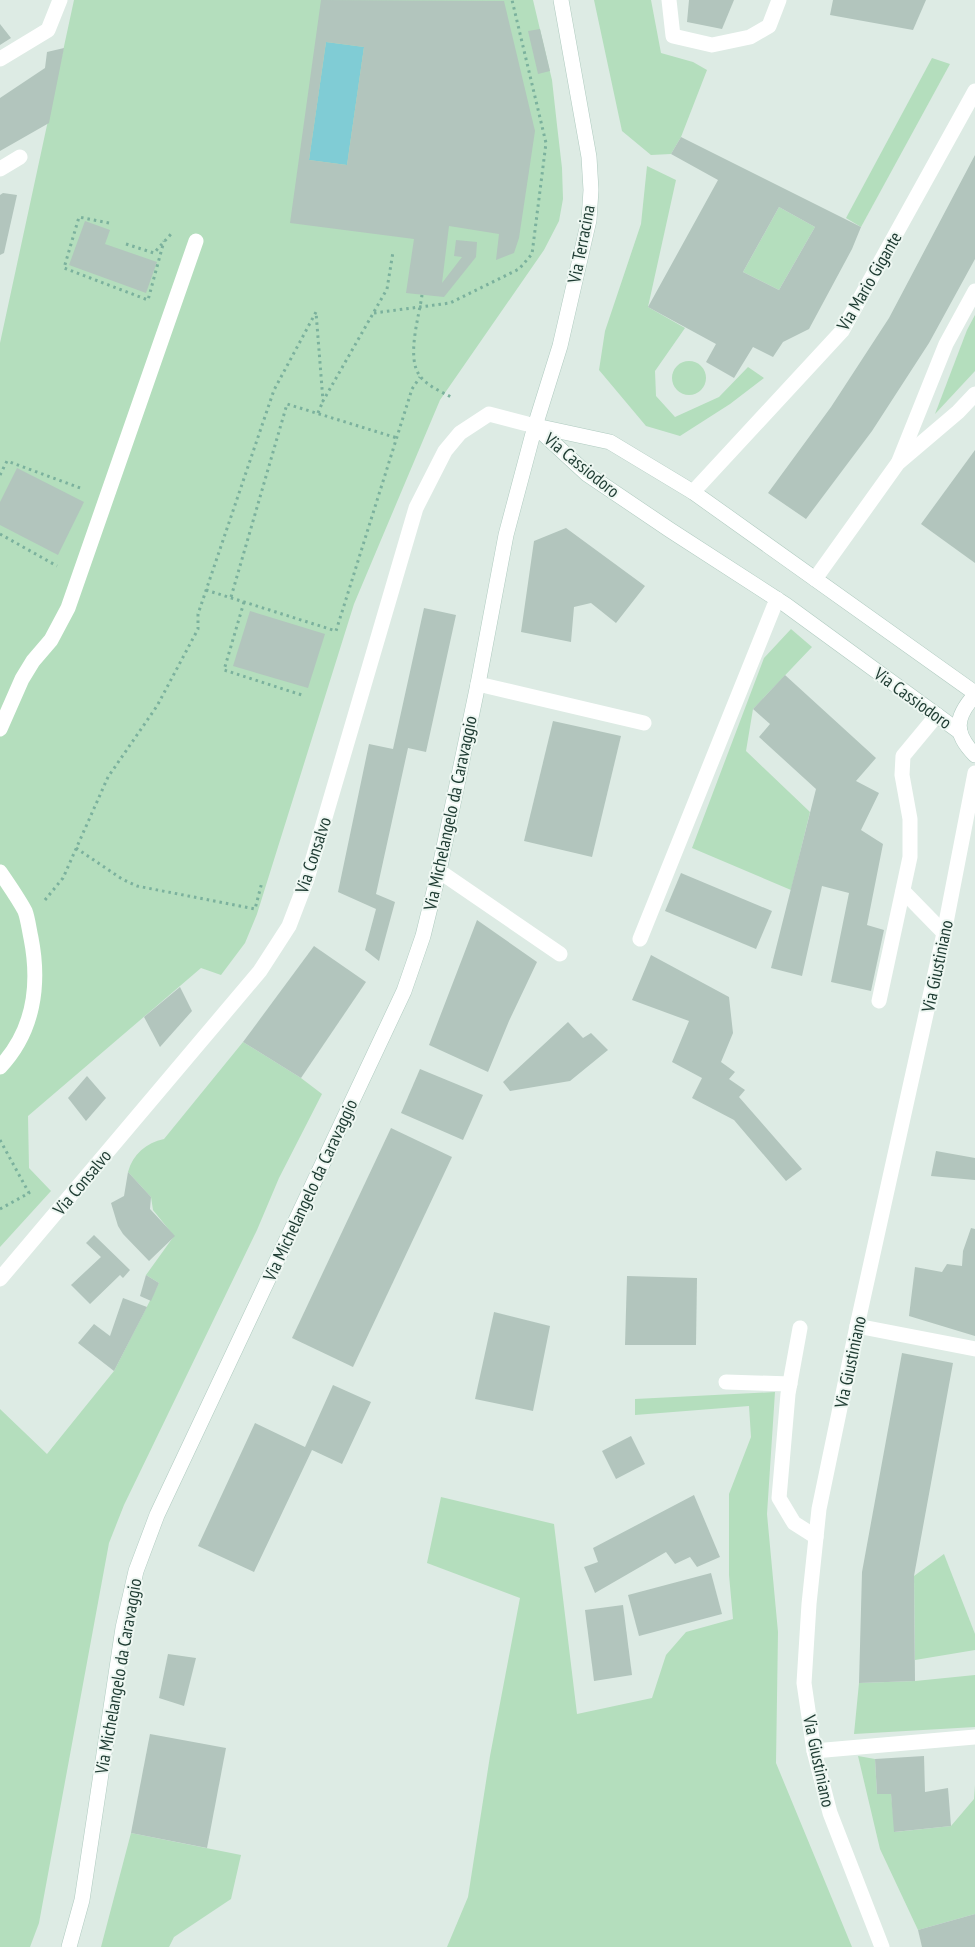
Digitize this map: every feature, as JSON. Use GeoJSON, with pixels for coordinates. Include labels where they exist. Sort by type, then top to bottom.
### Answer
{"type":"FeatureCollection","features":[{"type":"Feature","properties":{"kind":"street"},"geometry":{"type":"LineString","coordinates":[[0,60],[48,30],[60,0]]}},
{"type":"Feature","properties":{"kind":"street","name":"Via Terracina"},"geometry":{"type":"LineString","coordinates":[[535,426],[560,346],[588,220],[591,190],[589,157],[561,0]]}},
{"type":"Feature","properties":{"kind":"street"},"geometry":{"type":"LineString","coordinates":[[669,0],[673,36],[712,45],[750,37],[769,26],[779,0]]}},
{"type":"Feature","properties":{"kind":"street","name":"Via Mario Gigante"},"geometry":{"type":"LineString","coordinates":[[693,492],[842,331],[975,91]]}},
{"type":"Feature","properties":{"kind":"street"},"geometry":{"type":"LineString","coordinates":[[0,169],[20,157]]}},
{"type":"Feature","properties":{"kind":"street"},"geometry":{"type":"LineString","coordinates":[[0,729],[22,679],[33,661],[50,640],[68,608],[196,241]]}},
{"type":"Feature","properties":{"kind":"street"},"geometry":{"type":"LineString","coordinates":[[815,579],[898,463],[946,344],[975,291]]}},
{"type":"Feature","properties":{"kind":"street"},"geometry":{"type":"LineString","coordinates":[[898,463],[958,412],[975,394]]}},
{"type":"Feature","properties":{"kind":"street","name":"Via Consalvo"},"geometry":{"type":"LineString","coordinates":[[0,1279],[260,971],[289,926],[307,879],[416,508],[445,451],[460,432],[489,414],[535,426]]}},
{"type":"Feature","properties":{"kind":"street","name":"Via Cassiodoro"},"geometry":{"type":"LineString","coordinates":[[535,426],[610,442],[693,492],[975,694]]}},
{"type":"Feature","properties":{"kind":"street","name":"Via Cassiodoro"},"geometry":{"type":"LineString","coordinates":[[535,426],[586,474],[777,599],[960,732]]}},
{"type":"Feature","properties":{"kind":"street","name":"Via Michelangelo da Caravaggio"},"geometry":{"type":"LineString","coordinates":[[68,1947],[82,1900],[124,1628],[136,1571],[157,1515],[404,991],[423,936],[478,684],[506,535],[535,426]]}},
{"type":"Feature","properties":{"kind":"street"},"geometry":{"type":"LineString","coordinates":[[640,939],[777,599]]}},
{"type":"Feature","properties":{"kind":"street"},"geometry":{"type":"LineString","coordinates":[[478,684],[644,723]]}},
{"type":"Feature","properties":{"kind":"street"},"geometry":{"type":"LineString","coordinates":[[975,694],[964,707],[960,719],[960,732],[965,744],[975,755]]}},
{"type":"Feature","properties":{"kind":"street"},"geometry":{"type":"LineString","coordinates":[[880,1001],[910,857],[910,819],[902,775],[903,756],[936,715]]}},
{"type":"Feature","properties":{"kind":"street","name":"Via Giustiniano"},"geometry":{"type":"LineString","coordinates":[[882,1947],[830,1814],[814,1751],[804,1683],[809,1604],[819,1508],[857,1326],[944,933],[975,773]]}},
{"type":"Feature","properties":{"kind":"street"},"geometry":{"type":"LineString","coordinates":[[438,870],[560,954]]}},
{"type":"Feature","properties":{"kind":"street"},"geometry":{"type":"LineString","coordinates":[[0,872],[19,900],[28,921],[36,964],[34,999],[21,1037],[0,1067]]}},
{"type":"Feature","properties":{"kind":"street"},"geometry":{"type":"LineString","coordinates":[[902,892],[944,933]]}},
{"type":"Feature","properties":{"kind":"street"},"geometry":{"type":"LineString","coordinates":[[857,1326],[975,1349]]}},
{"type":"Feature","properties":{"kind":"street"},"geometry":{"type":"LineString","coordinates":[[800,1328],[790,1384],[779,1498],[794,1524],[816,1537]]}},
{"type":"Feature","properties":{"kind":"street"},"geometry":{"type":"LineString","coordinates":[[726,1382],[790,1384]]}},
{"type":"Feature","properties":{"kind":"street"},"geometry":{"type":"LineString","coordinates":[[814,1751],[975,1737]]}},
{"type":"Feature","properties":{"kind":"path"},"geometry":{"type":"LineString","coordinates":[[373,313],[450,303],[518,268],[532,254],[546,143],[512,0]]}},
{"type":"Feature","properties":{"kind":"path"},"geometry":{"type":"LineString","coordinates":[[109,223],[79,217],[64,268],[148,300],[164,241]]}},
{"type":"Feature","properties":{"kind":"path"},"geometry":{"type":"LineString","coordinates":[[126,244],[154,253],[171,234]]}},
{"type":"Feature","properties":{"kind":"path"},"geometry":{"type":"LineString","coordinates":[[318,413],[387,289],[393,252]]}},
{"type":"Feature","properties":{"kind":"path"},"geometry":{"type":"LineString","coordinates":[[422,295],[414,366],[420,377],[453,398]]}},
{"type":"Feature","properties":{"kind":"path"},"geometry":{"type":"LineString","coordinates":[[28,921],[63,878],[108,777],[157,706],[198,629],[198,614],[274,390],[316,312],[323,401]]}},
{"type":"Feature","properties":{"kind":"path"},"geometry":{"type":"LineString","coordinates":[[206,590],[336,631],[412,389],[420,377]]}},
{"type":"Feature","properties":{"kind":"path"},"geometry":{"type":"LineString","coordinates":[[230,598],[287,404],[397,438]]}},
{"type":"Feature","properties":{"kind":"path"},"geometry":{"type":"LineString","coordinates":[[0,475],[7,461],[107,498]]}},
{"type":"Feature","properties":{"kind":"path"},"geometry":{"type":"LineString","coordinates":[[0,534],[80,578]]}},
{"type":"Feature","properties":{"kind":"path"},"geometry":{"type":"LineString","coordinates":[[244,602],[224,670],[305,696]]}},
{"type":"Feature","properties":{"kind":"path"},"geometry":{"type":"LineString","coordinates":[[76,848],[122,879],[137,886],[254,909],[262,882]]}},
{"type":"Feature","properties":{"kind":"path"},"geometry":{"type":"LineString","coordinates":[[0,1140],[29,1192],[0,1209]]}},
{"type":"Feature","properties":{"kind":"green space"},"geometry":{"type":"Polygon","coordinates":[[[74,0],[533,0],[552,80],[562,168],[563,199],[559,221],[544,250],[440,400],[354,604],[257,914],[245,943],[221,975],[201,968],[28,1116],[29,1168],[51,1191],[0,1247],[0,343],[74,0]]]}},
{"type":"Feature","properties":{"kind":"green space"},"geometry":{"type":"Polygon","coordinates":[[[594,0],[651,0],[661,53],[693,62],[707,70],[681,137],[671,154],[651,155],[622,131],[594,0]]]}},
{"type":"Feature","properties":{"kind":"green space"},"geometry":{"type":"Polygon","coordinates":[[[932,58],[950,64],[861,227],[846,218],[932,58]]]}},
{"type":"Feature","properties":{"kind":"green space"},"geometry":{"type":"Polygon","coordinates":[[[647,166],[676,180],[648,307],[685,328],[655,371],[656,396],[675,417],[719,397],[748,367],[764,378],[730,404],[680,436],[646,426],[599,370],[605,331],[641,224],[647,166]]]}},
{"type":"Feature","properties":{"kind":"green space"},"geometry":{"type":"Polygon","coordinates":[[[779,207],[815,227],[779,290],[743,272],[779,207]]]}},
{"type":"Feature","properties":{"kind":"green space"},"geometry":{"type":"Polygon","coordinates":[[[975,315],[975,371],[935,414],[967,330],[975,315]]]}},
{"type":"Feature","properties":{"kind":"green space"},"geometry":{"type":"Polygon","coordinates":[[[689,361],[696,362],[701,366],[705,371],[705,385],[701,390],[696,394],[689,395],[682,394],[677,390],[673,385],[672,378],[673,371],[677,366],[682,362],[689,361]]]}},
{"type":"Feature","properties":{"kind":"green space"},"geometry":{"type":"Polygon","coordinates":[[[791,629],[812,647],[753,709],[746,751],[810,812],[791,890],[692,848],[764,658],[791,629]]]}},
{"type":"Feature","properties":{"kind":"green space"},"geometry":{"type":"Polygon","coordinates":[[[243,1042],[301,1078],[322,1094],[279,1178],[257,1230],[124,1505],[109,1543],[39,1923],[30,1947],[0,1947],[0,1409],[47,1454],[114,1371],[159,1283],[146,1275],[174,1236],[153,1210],[151,1197],[128,1172],[130,1166],[146,1146],[164,1139],[243,1042]]]}},
{"type":"Feature","properties":{"kind":"green space"},"geometry":{"type":"Polygon","coordinates":[[[775,1392],[767,1514],[778,1632],[776,1763],[852,1947],[447,1947],[468,1897],[490,1756],[520,1598],[427,1563],[441,1497],[554,1524],[577,1714],[652,1698],[666,1655],[686,1632],[733,1619],[729,1575],[729,1494],[751,1437],[749,1406],[635,1415],[635,1399],[775,1392]]]}},
{"type":"Feature","properties":{"kind":"green space"},"geometry":{"type":"Polygon","coordinates":[[[944,1554],[975,1634],[975,1650],[915,1660],[914,1576],[944,1554]]]}},
{"type":"Feature","properties":{"kind":"green space"},"geometry":{"type":"Polygon","coordinates":[[[975,1675],[975,1727],[854,1734],[859,1683],[915,1681],[975,1675]]]}},
{"type":"Feature","properties":{"kind":"green space"},"geometry":{"type":"Polygon","coordinates":[[[858,1756],[875,1759],[877,1794],[891,1794],[895,1832],[951,1826],[974,1799],[975,1785],[975,1914],[918,1930],[880,1849],[858,1756]]]}},
{"type":"Feature","properties":{"kind":"green space"},"geometry":{"type":"Polygon","coordinates":[[[131,1833],[241,1855],[231,1899],[174,1937],[169,1947],[101,1947],[131,1833]]]}},
{"type":"Feature","properties":{"kind":"water"},"geometry":{"type":"Polygon","coordinates":[[[326,42],[364,47],[347,165],[309,160],[326,42]]]}},
{"type":"Feature","properties":{"kind":"building"},"geometry":{"type":"Polygon","coordinates":[[[321,0],[504,1],[535,131],[519,238],[514,253],[496,260],[499,234],[449,226],[442,283],[462,257],[454,256],[456,240],[477,242],[476,257],[444,297],[406,293],[414,239],[290,223],[321,0]],[[326,42],[309,160],[347,165],[364,47],[326,42]]]}},
{"type":"Feature","properties":{"kind":"building"},"geometry":{"type":"Polygon","coordinates":[[[689,0],[734,0],[722,29],[687,22],[689,0]]]}},
{"type":"Feature","properties":{"kind":"building"},"geometry":{"type":"Polygon","coordinates":[[[833,0],[926,0],[913,30],[830,15],[833,0]]]}},
{"type":"Feature","properties":{"kind":"building"},"geometry":{"type":"Polygon","coordinates":[[[0,24],[11,38],[0,45],[0,24]]]}},
{"type":"Feature","properties":{"kind":"building"},"geometry":{"type":"Polygon","coordinates":[[[540,29],[550,71],[538,74],[528,31],[540,29]]]}},
{"type":"Feature","properties":{"kind":"building"},"geometry":{"type":"Polygon","coordinates":[[[64,48],[49,123],[0,151],[0,98],[45,68],[47,52],[64,48]]]}},
{"type":"Feature","properties":{"kind":"building"},"geometry":{"type":"Polygon","coordinates":[[[681,137],[861,227],[852,249],[809,329],[783,342],[773,357],[753,347],[734,378],[706,362],[716,344],[648,307],[718,180],[671,154],[681,137]],[[779,207],[743,272],[779,290],[815,227],[779,207]]]}},
{"type":"Feature","properties":{"kind":"building"},"geometry":{"type":"Polygon","coordinates":[[[975,155],[975,259],[929,343],[872,431],[806,519],[768,493],[831,407],[889,318],[975,155]]]}},
{"type":"Feature","properties":{"kind":"building"},"geometry":{"type":"Polygon","coordinates":[[[3,193],[17,195],[4,253],[0,255],[0,195],[3,193]]]}},
{"type":"Feature","properties":{"kind":"building"},"geometry":{"type":"Polygon","coordinates":[[[85,221],[110,230],[105,244],[157,262],[146,293],[69,265],[85,221]]]}},
{"type":"Feature","properties":{"kind":"building"},"geometry":{"type":"Polygon","coordinates":[[[975,450],[975,563],[921,524],[975,450]]]}},
{"type":"Feature","properties":{"kind":"building"},"geometry":{"type":"Polygon","coordinates":[[[17,468],[84,502],[58,555],[0,525],[0,502],[17,468]]]}},
{"type":"Feature","properties":{"kind":"building"},"geometry":{"type":"Polygon","coordinates":[[[566,528],[645,586],[616,623],[591,603],[574,607],[571,642],[521,632],[534,541],[566,528]]]}},
{"type":"Feature","properties":{"kind":"building"},"geometry":{"type":"Polygon","coordinates":[[[424,608],[456,615],[426,752],[408,748],[376,894],[395,902],[379,961],[365,950],[376,909],[338,892],[369,744],[393,749],[424,608]]]}},
{"type":"Feature","properties":{"kind":"building"},"geometry":{"type":"Polygon","coordinates":[[[250,611],[325,634],[308,688],[233,666],[250,611]]]}},
{"type":"Feature","properties":{"kind":"building"},"geometry":{"type":"Polygon","coordinates":[[[785,675],[876,758],[856,781],[879,793],[861,830],[883,844],[867,925],[884,930],[871,991],[831,982],[849,893],[822,886],[802,976],[771,968],[816,789],[759,737],[770,724],[753,709],[785,675]]]}},
{"type":"Feature","properties":{"kind":"building"},"geometry":{"type":"Polygon","coordinates":[[[553,721],[621,736],[592,857],[524,841],[553,721]]]}},
{"type":"Feature","properties":{"kind":"building"},"geometry":{"type":"Polygon","coordinates":[[[681,873],[772,911],[756,949],[665,911],[681,873]]]}},
{"type":"Feature","properties":{"kind":"building"},"geometry":{"type":"Polygon","coordinates":[[[477,920],[537,962],[509,1021],[488,1072],[429,1045],[477,920]]]}},
{"type":"Feature","properties":{"kind":"building"},"geometry":{"type":"Polygon","coordinates":[[[314,946],[366,982],[301,1078],[243,1042],[314,946]]]}},
{"type":"Feature","properties":{"kind":"building"},"geometry":{"type":"Polygon","coordinates":[[[651,955],[729,997],[733,1033],[721,1062],[735,1072],[729,1079],[745,1090],[739,1097],[802,1169],[786,1181],[734,1120],[692,1098],[702,1078],[672,1062],[689,1021],[632,1000],[651,955]]]}},
{"type":"Feature","properties":{"kind":"building"},"geometry":{"type":"Polygon","coordinates":[[[180,987],[192,1011],[160,1047],[144,1017],[180,987]]]}},
{"type":"Feature","properties":{"kind":"building"},"geometry":{"type":"Polygon","coordinates":[[[568,1022],[583,1038],[591,1033],[608,1050],[570,1081],[510,1091],[503,1082],[568,1022]]]}},
{"type":"Feature","properties":{"kind":"building"},"geometry":{"type":"Polygon","coordinates":[[[420,1069],[483,1095],[463,1140],[401,1113],[420,1069]]]}},
{"type":"Feature","properties":{"kind":"building"},"geometry":{"type":"Polygon","coordinates":[[[87,1076],[106,1098],[86,1121],[68,1098],[87,1076]]]}},
{"type":"Feature","properties":{"kind":"building"},"geometry":{"type":"Polygon","coordinates":[[[391,1128],[452,1157],[353,1367],[292,1338],[391,1128]]]}},
{"type":"Feature","properties":{"kind":"building"},"geometry":{"type":"Polygon","coordinates":[[[936,1151],[975,1158],[975,1180],[931,1176],[936,1151]]]}},
{"type":"Feature","properties":{"kind":"building"},"geometry":{"type":"Polygon","coordinates":[[[128,1172],[151,1197],[150,1209],[175,1236],[149,1261],[123,1234],[118,1226],[111,1203],[124,1196],[128,1172]]]}},
{"type":"Feature","properties":{"kind":"building"},"geometry":{"type":"Polygon","coordinates":[[[971,1228],[975,1229],[975,1336],[909,1316],[915,1267],[942,1272],[947,1264],[962,1266],[963,1251],[971,1228]]]}},
{"type":"Feature","properties":{"kind":"building"},"geometry":{"type":"Polygon","coordinates":[[[94,1235],[130,1270],[123,1278],[120,1275],[90,1304],[71,1285],[101,1257],[86,1243],[94,1235]]]}},
{"type":"Feature","properties":{"kind":"building"},"geometry":{"type":"Polygon","coordinates":[[[146,1275],[159,1283],[151,1301],[140,1296],[146,1275]]]}},
{"type":"Feature","properties":{"kind":"building"},"geometry":{"type":"Polygon","coordinates":[[[627,1276],[697,1278],[696,1345],[625,1345],[627,1276]]]}},
{"type":"Feature","properties":{"kind":"building"},"geometry":{"type":"Polygon","coordinates":[[[123,1298],[147,1307],[114,1371],[78,1343],[94,1324],[110,1336],[123,1298]]]}},
{"type":"Feature","properties":{"kind":"building"},"geometry":{"type":"Polygon","coordinates":[[[494,1312],[550,1326],[533,1411],[475,1399],[494,1312]]]}},
{"type":"Feature","properties":{"kind":"building"},"geometry":{"type":"Polygon","coordinates":[[[902,1353],[953,1363],[914,1576],[915,1681],[859,1683],[862,1572],[902,1353]]]}},
{"type":"Feature","properties":{"kind":"building"},"geometry":{"type":"Polygon","coordinates":[[[333,1385],[371,1402],[342,1464],[312,1450],[254,1572],[198,1546],[255,1423],[305,1447],[333,1385]]]}},
{"type":"Feature","properties":{"kind":"building"},"geometry":{"type":"Polygon","coordinates":[[[631,1436],[645,1464],[616,1479],[602,1451],[631,1436]]]}},
{"type":"Feature","properties":{"kind":"building"},"geometry":{"type":"Polygon","coordinates":[[[694,1495],[720,1557],[697,1567],[690,1557],[675,1564],[666,1552],[595,1593],[584,1567],[598,1562],[593,1548],[694,1495]]]}},
{"type":"Feature","properties":{"kind":"building"},"geometry":{"type":"Polygon","coordinates":[[[711,1573],[722,1614],[639,1636],[628,1595],[711,1573]]]}},
{"type":"Feature","properties":{"kind":"building"},"geometry":{"type":"Polygon","coordinates":[[[623,1605],[632,1675],[594,1681],[585,1610],[623,1605]]]}},
{"type":"Feature","properties":{"kind":"building"},"geometry":{"type":"Polygon","coordinates":[[[168,1654],[196,1658],[184,1706],[159,1698],[168,1654]]]}},
{"type":"Feature","properties":{"kind":"building"},"geometry":{"type":"Polygon","coordinates":[[[150,1734],[226,1748],[207,1848],[131,1833],[150,1734]]]}},
{"type":"Feature","properties":{"kind":"building"},"geometry":{"type":"Polygon","coordinates":[[[924,1756],[925,1792],[948,1788],[951,1826],[894,1832],[891,1794],[877,1794],[875,1759],[924,1756]]]}},
{"type":"Feature","properties":{"kind":"building"},"geometry":{"type":"Polygon","coordinates":[[[975,1914],[975,1947],[922,1947],[918,1930],[975,1914]]]}}]}
